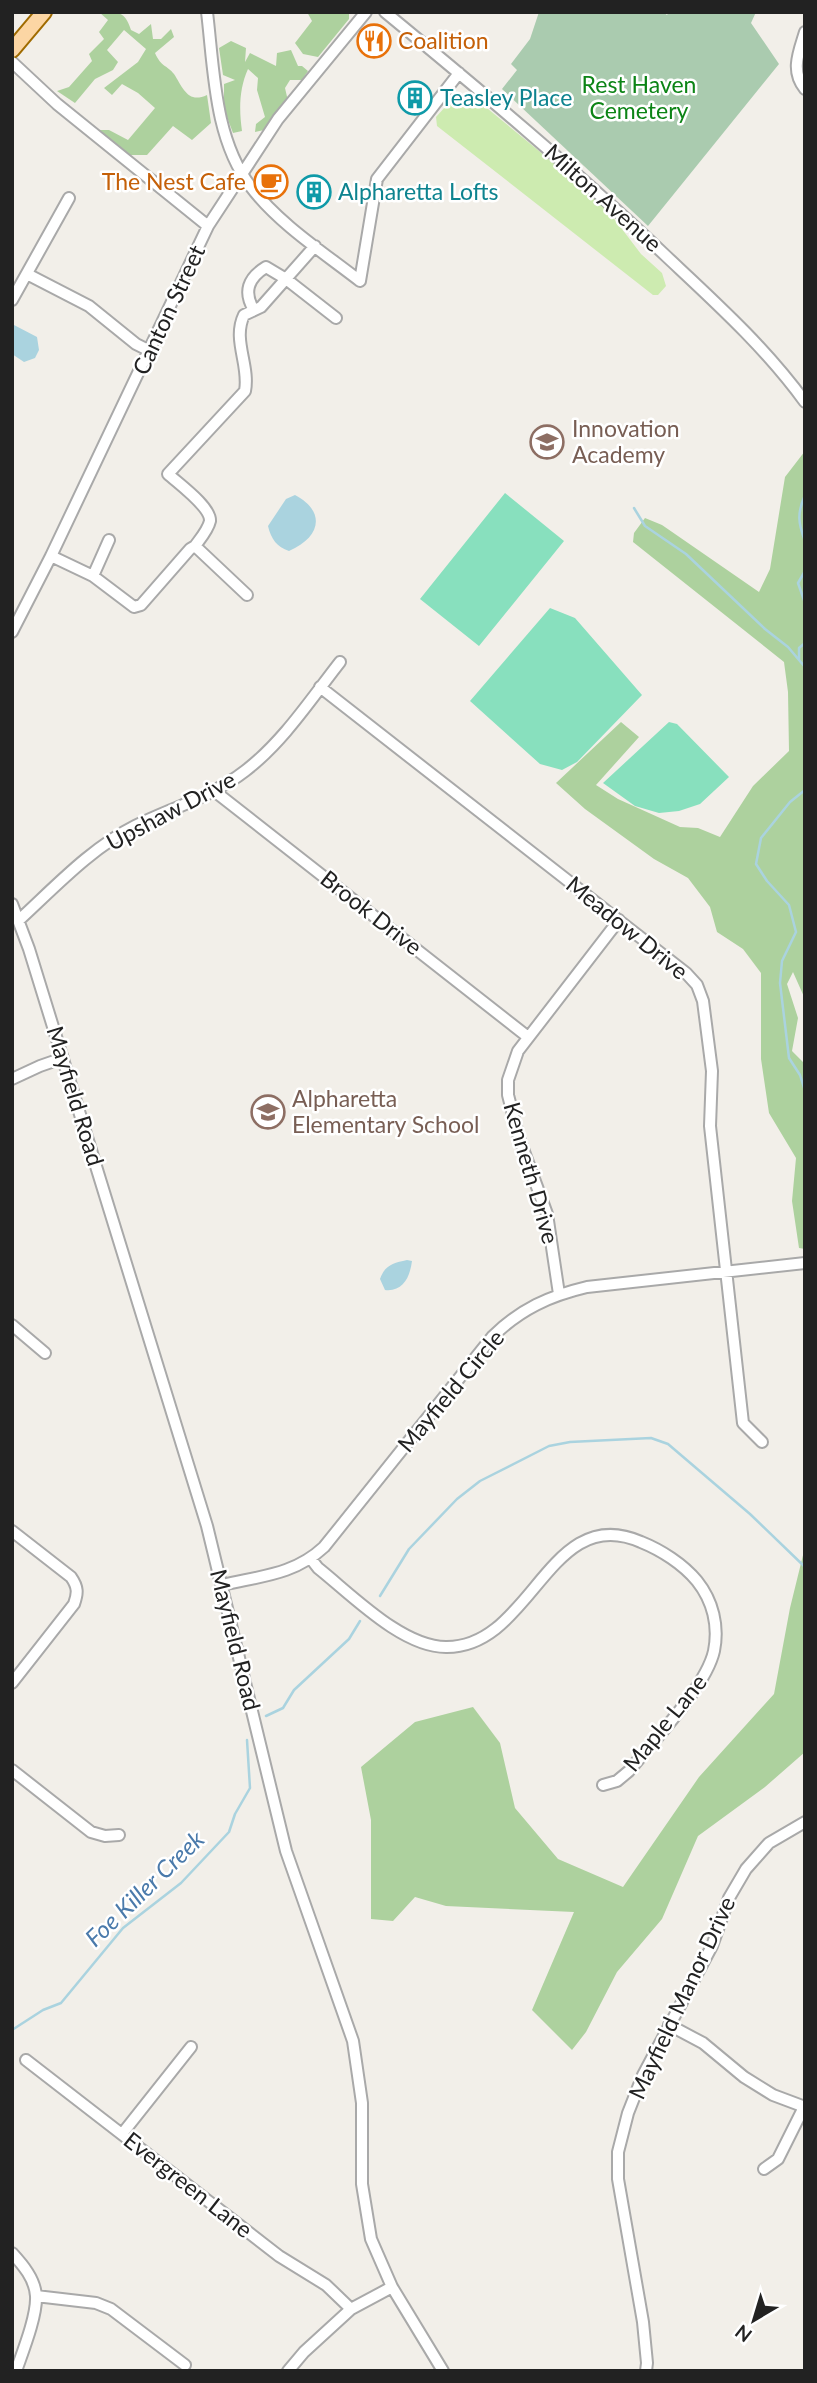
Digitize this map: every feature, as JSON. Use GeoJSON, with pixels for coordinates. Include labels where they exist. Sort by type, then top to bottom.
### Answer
{"type":"FeatureCollection","features":[{"type":"Feature","properties":{"kind":"main road"},"geometry":{"type":"LineString","coordinates":[[12,50],[44,12]]}},
{"type":"Feature","properties":{"kind":"street"},"geometry":{"type":"LineString","coordinates":[[207,12],[223,127],[242,172],[261,199],[360,281],[377,179],[459,73]]}},
{"type":"Feature","properties":{"kind":"street","name":"Canton Street"},"geometry":{"type":"LineString","coordinates":[[12,632],[150,351],[208,226],[242,172],[296,96],[366,12]]}},
{"type":"Feature","properties":{"kind":"street","name":"Milton Avenue"},"geometry":{"type":"LineString","coordinates":[[385,12],[572,169],[742,327],[805,402]]}},
{"type":"Feature","properties":{"kind":"street"},"geometry":{"type":"LineString","coordinates":[[805,32],[796,65],[799,82],[805,89]]}},
{"type":"Feature","properties":{"kind":"street"},"geometry":{"type":"LineString","coordinates":[[12,62],[57,104],[208,226]]}},
{"type":"Feature","properties":{"kind":"street"},"geometry":{"type":"LineString","coordinates":[[12,300],[69,198]]}},
{"type":"Feature","properties":{"kind":"street"},"geometry":{"type":"LineString","coordinates":[[51,556],[93,576],[134,607],[141,605],[195,546],[208,527],[210,518],[207,510],[168,474],[245,391],[239,330],[244,315],[261,307],[315,246]]}},
{"type":"Feature","properties":{"kind":"street"},"geometry":{"type":"LineString","coordinates":[[254,310],[248,300],[248,287],[262,269],[270,268],[336,318]]}},
{"type":"Feature","properties":{"kind":"street"},"geometry":{"type":"LineString","coordinates":[[27,274],[89,306],[136,344],[150,351]]}},
{"type":"Feature","properties":{"kind":"street"},"geometry":{"type":"LineString","coordinates":[[93,576],[109,540]]}},
{"type":"Feature","properties":{"kind":"street"},"geometry":{"type":"LineString","coordinates":[[195,546],[247,595]]}},
{"type":"Feature","properties":{"kind":"street","name":"Upshaw Drive"},"geometry":{"type":"LineString","coordinates":[[19,920],[110,840],[214,790],[243,773],[260,759],[340,662]]}},
{"type":"Feature","properties":{"kind":"street","name":"Meadow Drive"},"geometry":{"type":"LineString","coordinates":[[320,687],[686,973],[701,993],[712,1071],[710,1126],[743,1423],[762,1442]]}},
{"type":"Feature","properties":{"kind":"street","name":"Brook Drive"},"geometry":{"type":"LineString","coordinates":[[214,790],[528,1037]]}},
{"type":"Feature","properties":{"kind":"street","name":"Mayfield Road"},"geometry":{"type":"LineString","coordinates":[[12,904],[63,1058],[189,1464],[222,1585],[286,1851],[353,2041],[362,2102],[363,2195],[371,2239],[392,2287],[443,2371]]}},
{"type":"Feature","properties":{"kind":"street","name":"Kenneth Drive"},"geometry":{"type":"LineString","coordinates":[[559,1294],[547,1214],[519,1138],[508,1095],[508,1080],[512,1065],[528,1037],[619,920]]}},
{"type":"Feature","properties":{"kind":"street"},"geometry":{"type":"LineString","coordinates":[[12,1079],[63,1058]]}},
{"type":"Feature","properties":{"kind":"street","name":"Mayfield Circle"},"geometry":{"type":"LineString","coordinates":[[222,1585],[287,1571],[311,1559],[324,1547],[493,1336],[524,1310],[559,1294],[587,1287],[805,1263]]}},
{"type":"Feature","properties":{"kind":"street"},"geometry":{"type":"LineString","coordinates":[[12,1325],[45,1353]]}},
{"type":"Feature","properties":{"kind":"street"},"geometry":{"type":"LineString","coordinates":[[12,1531],[71,1577],[78,1593],[74,1604],[12,1683]]}},
{"type":"Feature","properties":{"kind":"street","name":"Maple Lane"},"geometry":{"type":"LineString","coordinates":[[311,1559],[318,1568],[401,1634],[422,1644],[444,1647],[472,1644],[496,1631],[510,1618],[558,1559],[588,1540],[611,1536],[635,1539],[654,1547],[683,1567],[701,1586],[712,1610],[716,1635],[711,1662],[699,1684],[629,1771],[617,1781],[603,1785]]}},
{"type":"Feature","properties":{"kind":"street"},"geometry":{"type":"LineString","coordinates":[[12,1770],[91,1832],[105,1836],[119,1835]]}},
{"type":"Feature","properties":{"kind":"street","name":"Mayfield Manor Drive"},"geometry":{"type":"LineString","coordinates":[[646,2371],[648,2362],[643,2322],[618,2179],[618,2152],[628,2113],[643,2075],[712,1946],[729,1898],[746,1869],[769,1843],[805,1822]]}},
{"type":"Feature","properties":{"kind":"street"},"geometry":{"type":"LineString","coordinates":[[669,2025],[703,2043],[744,2077],[773,2095],[804,2107],[778,2159],[764,2169]]}},
{"type":"Feature","properties":{"kind":"street"},"geometry":{"type":"LineString","coordinates":[[122,2134],[191,2047]]}},
{"type":"Feature","properties":{"kind":"street","name":"Evergreen Lane"},"geometry":{"type":"LineString","coordinates":[[26,2060],[279,2256],[326,2285],[351,2309]]}},
{"type":"Feature","properties":{"kind":"street"},"geometry":{"type":"LineString","coordinates":[[12,2253],[26,2269],[36,2296],[27,2339],[16,2371]]}},
{"type":"Feature","properties":{"kind":"street"},"geometry":{"type":"LineString","coordinates":[[288,2371],[304,2352],[351,2309],[392,2287]]}},
{"type":"Feature","properties":{"kind":"street"},"geometry":{"type":"LineString","coordinates":[[36,2296],[96,2303],[111,2309],[185,2365]]}},
{"type":"Feature","properties":{"kind":"green space"},"geometry":{"type":"Polygon","coordinates":[[[99,12],[120,13],[131,30],[139,34],[151,24],[153,39],[161,39],[171,29],[174,37],[155,53],[157,58],[191,96],[207,95],[211,123],[192,140],[173,126],[147,155],[130,155],[98,130],[109,130],[128,140],[155,108],[138,93],[122,84],[112,95],[104,88],[138,62],[146,49],[124,30],[107,50],[118,62],[113,70],[95,79],[75,103],[57,91],[69,87],[92,61],[89,54],[104,39],[99,32],[108,20],[99,12]]]}},
{"type":"Feature","properties":{"kind":"green space"},"geometry":{"type":"Polygon","coordinates":[[[307,12],[349,12],[349,19],[318,57],[303,54],[295,43],[312,21],[307,12]]]}},
{"type":"Feature","properties":{"kind":"green space","name":"Rest Haven Cemetery"},"geometry":{"type":"Polygon","coordinates":[[[539,12],[663,12],[667,15],[669,12],[756,12],[751,23],[779,64],[648,226],[502,89],[517,70],[511,64],[530,39],[539,12]]]}},
{"type":"Feature","properties":{"kind":"green space"},"geometry":{"type":"Polygon","coordinates":[[[231,41],[246,48],[245,62],[250,53],[276,66],[277,53],[291,50],[298,66],[308,71],[302,80],[290,80],[285,88],[288,101],[264,130],[255,132],[256,124],[265,117],[257,90],[258,78],[248,69],[241,100],[242,131],[233,133],[224,109],[224,84],[235,80],[223,75],[219,48],[231,41]]]}},
{"type":"Feature","properties":{"kind":"green space"},"geometry":{"type":"Polygon","coordinates":[[[457,94],[471,95],[609,212],[641,254],[662,273],[666,286],[658,295],[653,295],[437,126],[436,117],[457,94]]]}},
{"type":"Feature","properties":{"kind":"green space"},"geometry":{"type":"Polygon","coordinates":[[[805,451],[805,999],[793,972],[787,984],[798,1018],[792,1051],[805,1064],[805,1249],[799,1248],[792,1201],[796,1158],[769,1113],[761,1059],[761,973],[743,949],[717,932],[710,907],[688,878],[654,859],[585,809],[556,783],[621,722],[639,737],[596,785],[618,799],[680,827],[698,828],[720,837],[753,786],[789,751],[788,692],[784,662],[633,542],[634,533],[645,518],[662,525],[759,592],[770,569],[785,477],[805,451]]]}},
{"type":"Feature","properties":{"kind":"green space"},"geometry":{"type":"Polygon","coordinates":[[[505,493],[564,541],[479,646],[420,599],[505,493]]]}},
{"type":"Feature","properties":{"kind":"green space"},"geometry":{"type":"Polygon","coordinates":[[[550,608],[575,618],[642,695],[577,762],[562,770],[540,764],[470,701],[550,608]]]}},
{"type":"Feature","properties":{"kind":"green space"},"geometry":{"type":"Polygon","coordinates":[[[669,722],[677,724],[729,777],[700,804],[679,811],[659,813],[635,806],[603,783],[669,722]]]}},
{"type":"Feature","properties":{"kind":"green space"},"geometry":{"type":"Polygon","coordinates":[[[805,1547],[805,1752],[765,1787],[698,1836],[662,1919],[617,1972],[586,2032],[572,2050],[532,2010],[574,1912],[446,1906],[415,1897],[393,1921],[371,1919],[371,1820],[361,1767],[415,1722],[473,1707],[500,1743],[515,1808],[558,1859],[623,1887],[699,1777],[774,1694],[805,1547]]]}},
{"type":"Feature","properties":{"kind":"water"},"geometry":{"type":"Polygon","coordinates":[[[14,325],[37,337],[39,350],[35,358],[24,362],[12,354],[14,325]]]}},
{"type":"Feature","properties":{"kind":"water"},"geometry":{"type":"Polygon","coordinates":[[[295,495],[312,509],[316,524],[308,539],[289,551],[275,542],[268,526],[286,499],[295,495]]]}},
{"type":"Feature","properties":{"kind":"water"},"geometry":{"type":"Polygon","coordinates":[[[407,1260],[412,1261],[405,1282],[397,1289],[385,1290],[380,1279],[384,1271],[407,1260]]]}},
{"type":"Feature","properties":{"kind":"waterway"},"geometry":{"type":"LineString","coordinates":[[805,495],[799,518],[805,541]]}},
{"type":"Feature","properties":{"kind":"waterway"},"geometry":{"type":"LineString","coordinates":[[634,508],[645,526],[686,554],[799,660]]}},
{"type":"Feature","properties":{"kind":"waterway"},"geometry":{"type":"LineString","coordinates":[[805,571],[798,583],[805,603]]}},
{"type":"Feature","properties":{"kind":"waterway"},"geometry":{"type":"LineString","coordinates":[[805,643],[799,648],[799,660],[805,667]]}},
{"type":"Feature","properties":{"kind":"waterway"},"geometry":{"type":"LineString","coordinates":[[805,790],[790,802],[761,838],[756,864],[789,905],[796,932],[782,961],[780,983],[789,1058],[800,1075],[805,1091]]}},
{"type":"Feature","properties":{"kind":"waterway","name":"Foe Killer Creek"},"geometry":{"type":"LineString","coordinates":[[380,1596],[409,1549],[457,1499],[480,1481],[549,1446],[570,1442],[651,1438],[668,1444],[750,1514],[805,1567]]}},
{"type":"Feature","properties":{"kind":"waterway","name":"Foe Killer Creek"},"geometry":{"type":"LineString","coordinates":[[266,1716],[283,1708],[294,1690],[349,1639],[360,1621]]}},
{"type":"Feature","properties":{"kind":"waterway","name":"Foe Killer Creek"},"geometry":{"type":"LineString","coordinates":[[12,2030],[43,2010],[61,2003],[123,1928],[181,1883],[229,1832],[235,1814],[250,1788],[247,1740]]}},
{"type":"Feature","properties":{"kind":"place","name":"Coalition"},"geometry":{"type":"Point","coordinates":[374,41]}},
{"type":"Feature","properties":{"kind":"place","name":"Teasley Place"},"geometry":{"type":"Point","coordinates":[415,98]}},
{"type":"Feature","properties":{"kind":"place","name":"The Nest Cafe"},"geometry":{"type":"Point","coordinates":[271,182]}},
{"type":"Feature","properties":{"kind":"place","name":"Alpharetta Lofts"},"geometry":{"type":"Point","coordinates":[314,192]}},
{"type":"Feature","properties":{"kind":"place","name":"Innovation Academy"},"geometry":{"type":"Point","coordinates":[547,442]}},
{"type":"Feature","properties":{"kind":"place","name":"Alpharetta Elementary School"},"geometry":{"type":"Point","coordinates":[268,1112]}}]}
